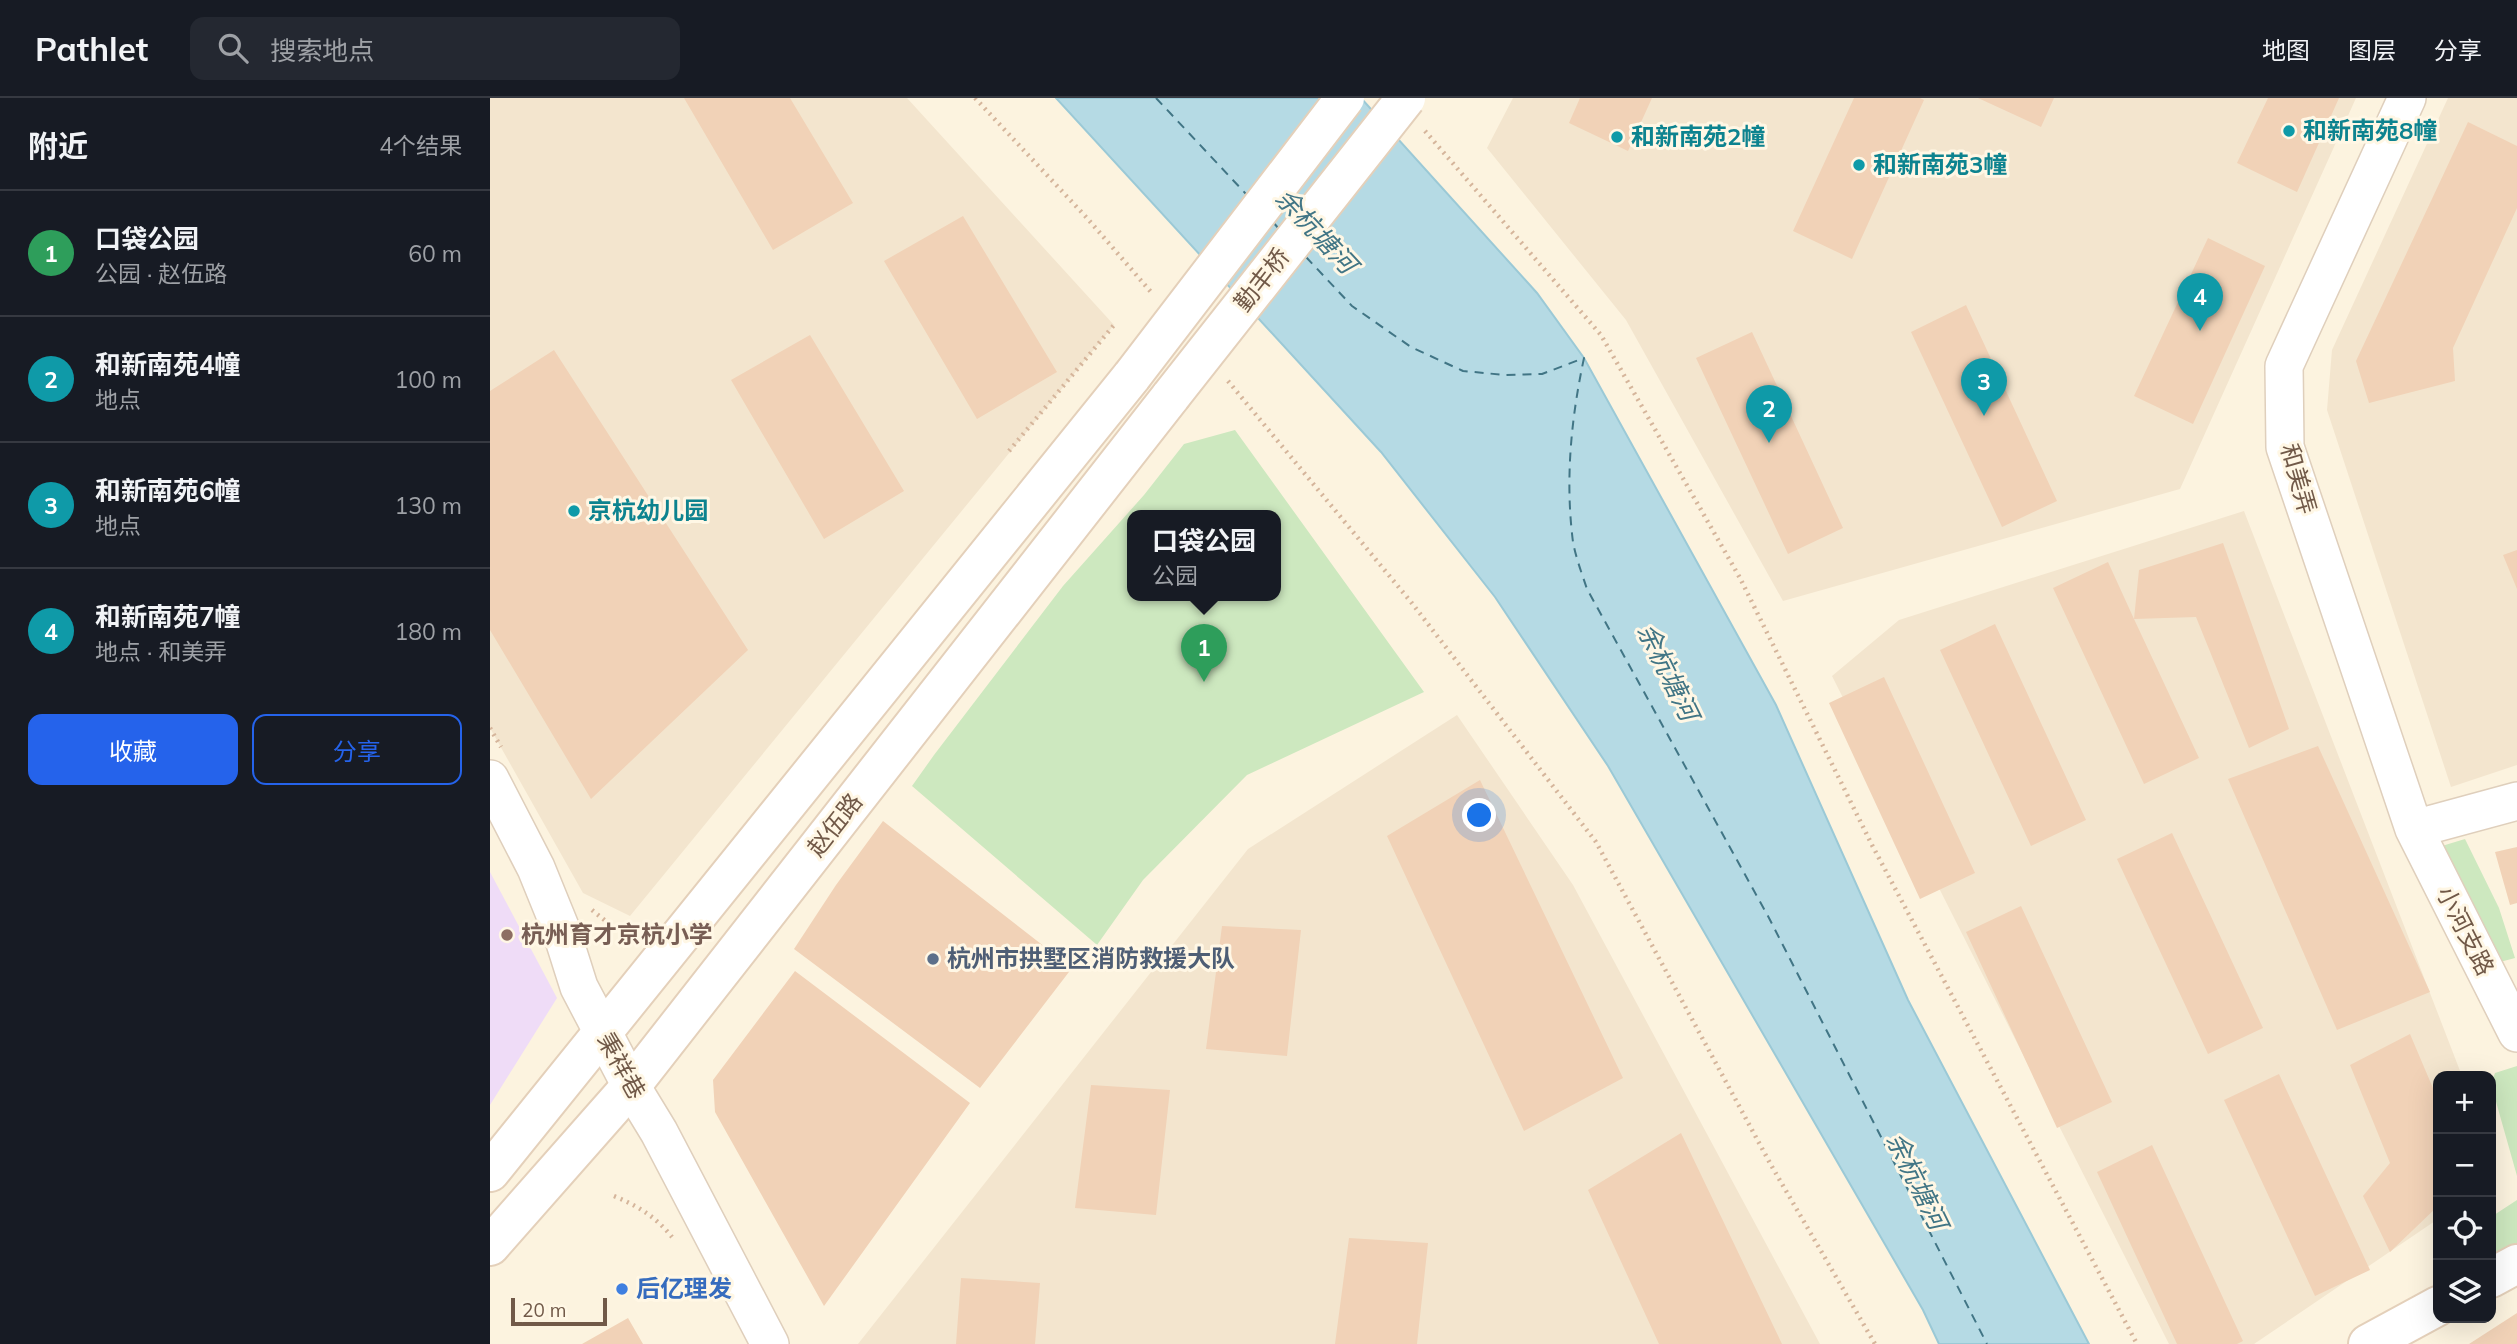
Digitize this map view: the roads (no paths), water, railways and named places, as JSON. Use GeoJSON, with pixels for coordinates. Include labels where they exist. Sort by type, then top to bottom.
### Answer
{"type":"FeatureCollection","features":[{"type":"Feature","properties":{"kind":"main road","name":"勤丰桥"},"geometry":{"type":"LineString","coordinates":[[1132,376],[1345,98]]}},
{"type":"Feature","properties":{"kind":"main road","name":"勤丰桥"},"geometry":{"type":"LineString","coordinates":[[1171,396],[1415,113]]}},
{"type":"Feature","properties":{"kind":"main road","name":"赵伍路"},"geometry":{"type":"LineString","coordinates":[[490,1172],[1132,376]]}},
{"type":"Feature","properties":{"kind":"main road","name":"赵伍路"},"geometry":{"type":"LineString","coordinates":[[490,1246],[631,1086],[1171,396]]}},
{"type":"Feature","properties":{"kind":"main road"},"geometry":{"type":"LineString","coordinates":[[2496,1275],[2517,1264]]}},
{"type":"Feature","properties":{"kind":"main road"},"geometry":{"type":"LineString","coordinates":[[2368,1344],[2433,1309]]}},
{"type":"Feature","properties":{"kind":"street","name":"和美弄"},"geometry":{"type":"LineString","coordinates":[[2407,98],[2284,366],[2285,447],[2414,829]]}},
{"type":"Feature","properties":{"kind":"street","name":"秉祥巷"},"geometry":{"type":"LineString","coordinates":[[490,779],[536,869],[560,927],[579,987],[771,1344]]}},
{"type":"Feature","properties":{"kind":"street"},"geometry":{"type":"LineString","coordinates":[[2414,829],[2517,801]]}},
{"type":"Feature","properties":{"kind":"street","name":"小河支路"},"geometry":{"type":"LineString","coordinates":[[2414,829],[2517,1033]]}},
{"type":"Feature","properties":{"kind":"water","name":"余杭塘河"},"geometry":{"type":"Polygon","coordinates":[[[1056,98],[1361,98],[1537,293],[1584,358],[1776,705],[1908,1000],[2089,1344],[1939,1344],[1923,1310],[1608,766],[1495,597],[1381,452],[1056,98]]]}},
{"type":"Feature","properties":{"kind":"place","name":"和新南苑8幢"},"geometry":{"type":"Point","coordinates":[2289,131]}},
{"type":"Feature","properties":{"kind":"place","name":"和新南苑2幢"},"geometry":{"type":"Point","coordinates":[1617,137]}},
{"type":"Feature","properties":{"kind":"place","name":"和新南苑3幢"},"geometry":{"type":"Point","coordinates":[1859,165]}},
{"type":"Feature","properties":{"kind":"place","name":"和新南苑7幢"},"geometry":{"type":"Point","coordinates":[2200,331]}},
{"type":"Feature","properties":{"kind":"place","name":"和新南苑6幢"},"geometry":{"type":"Point","coordinates":[1984,416]}},
{"type":"Feature","properties":{"kind":"place","name":"和新南苑4幢"},"geometry":{"type":"Point","coordinates":[1769,443]}},
{"type":"Feature","properties":{"kind":"place","name":"京杭幼儿园"},"geometry":{"type":"Point","coordinates":[574,511]}},
{"type":"Feature","properties":{"kind":"place","name":"口袋公园"},"geometry":{"type":"Point","coordinates":[1204,682]}},
{"type":"Feature","properties":{"kind":"place","name":"杭州育才京杭小学"},"geometry":{"type":"Point","coordinates":[507,935]}},
{"type":"Feature","properties":{"kind":"place","name":"杭州市拱墅区消防救援大队"},"geometry":{"type":"Point","coordinates":[933,959]}},
{"type":"Feature","properties":{"kind":"place","name":"后亿理发"},"geometry":{"type":"Point","coordinates":[622,1289]}}]}
